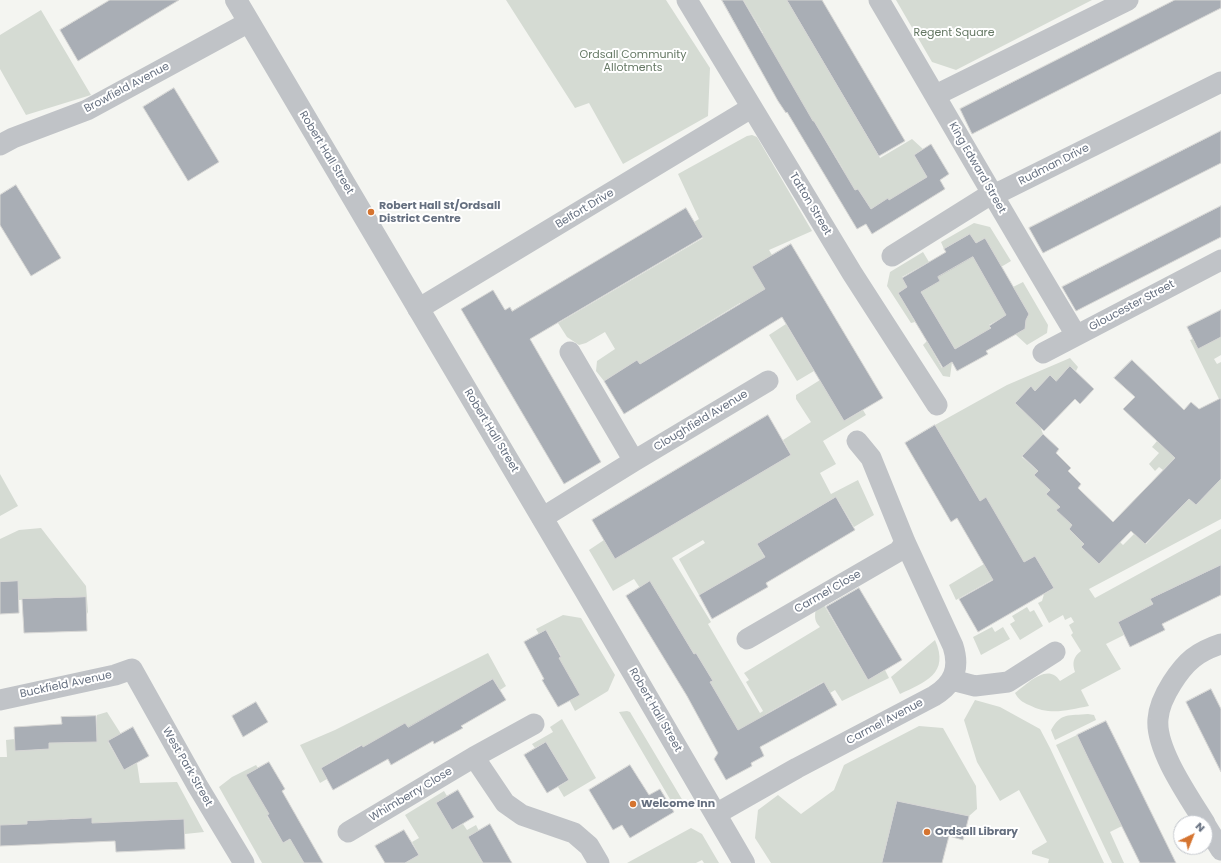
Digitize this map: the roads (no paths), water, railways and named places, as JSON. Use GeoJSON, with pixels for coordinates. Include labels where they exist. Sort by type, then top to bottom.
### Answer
{"type":"FeatureCollection","features":[{"type":"Feature","properties":{"kind":"street","name":"Robert Hall Street"},"geometry":{"type":"LineString","coordinates":[[236,0],[744,863]]}},
{"type":"Feature","properties":{"kind":"street","name":"Tatton Street"},"geometry":{"type":"LineString","coordinates":[[687,0],[852,273],[937,404]]}},
{"type":"Feature","properties":{"kind":"street","name":"King Edward Street"},"geometry":{"type":"LineString","coordinates":[[879,0],[992,195],[1076,335]]}},
{"type":"Feature","properties":{"kind":"street"},"geometry":{"type":"LineString","coordinates":[[936,96],[949,88],[1128,0]]}},
{"type":"Feature","properties":{"kind":"street","name":"Browfield Avenue"},"geometry":{"type":"LineString","coordinates":[[0,145],[13,138],[88,110],[250,22]]}},
{"type":"Feature","properties":{"kind":"street","name":"Rudman Drive"},"geometry":{"type":"LineString","coordinates":[[892,256],[983,199],[1221,82]]}},
{"type":"Feature","properties":{"kind":"street","name":"Belfort Drive"},"geometry":{"type":"LineString","coordinates":[[418,309],[751,108]]}},
{"type":"Feature","properties":{"kind":"street","name":"Gloucester Street"},"geometry":{"type":"LineString","coordinates":[[1043,353],[1221,260]]}},
{"type":"Feature","properties":{"kind":"street"},"geometry":{"type":"LineString","coordinates":[[570,352],[634,461]]}},
{"type":"Feature","properties":{"kind":"street","name":"Cloughfield Avenue"},"geometry":{"type":"LineString","coordinates":[[542,518],[768,381]]}},
{"type":"Feature","properties":{"kind":"street"},"geometry":{"type":"LineString","coordinates":[[857,441],[871,458],[905,542],[953,646],[956,654],[956,663],[952,680],[976,686],[1008,682],[1055,652]]}},
{"type":"Feature","properties":{"kind":"street","name":"Carmel Close"},"geometry":{"type":"LineString","coordinates":[[746,639],[899,551],[905,542]]}},
{"type":"Feature","properties":{"kind":"street"},"geometry":{"type":"LineString","coordinates":[[1200,815],[1167,758],[1158,735],[1158,720],[1160,704],[1181,670],[1198,653],[1221,644]]}},
{"type":"Feature","properties":{"kind":"street","name":"Buckfield Avenue"},"geometry":{"type":"LineString","coordinates":[[0,700],[115,675],[132,669]]}},
{"type":"Feature","properties":{"kind":"street","name":"West Park Street"},"geometry":{"type":"LineString","coordinates":[[132,669],[197,785],[244,863]]}},
{"type":"Feature","properties":{"kind":"street","name":"Carmel Avenue"},"geometry":{"type":"LineString","coordinates":[[716,814],[797,768],[934,696],[941,692],[952,680]]}},
{"type":"Feature","properties":{"kind":"street","name":"Whimberry Close"},"geometry":{"type":"LineString","coordinates":[[348,832],[474,757],[534,724]]}},
{"type":"Feature","properties":{"kind":"street"},"geometry":{"type":"LineString","coordinates":[[474,757],[505,803],[522,815],[574,833],[589,846],[599,863]]}},
{"type":"Feature","properties":{"kind":"street"},"geometry":{"type":"LineString","coordinates":[[1213,836],[1221,850]]}},
{"type":"Feature","properties":{"kind":"place","name":"Robert Hall St/Ordsall District Centre"},"geometry":{"type":"Point","coordinates":[371,212]}},
{"type":"Feature","properties":{"kind":"place","name":"Welcome Inn"},"geometry":{"type":"Point","coordinates":[633,804]}},
{"type":"Feature","properties":{"kind":"place","name":"Ordsall Library"},"geometry":{"type":"Point","coordinates":[927,832]}},
{"type":"Feature","properties":{"kind":"park label","name":"Regent Square"},"geometry":{"type":"Point","coordinates":[954,33]}},
{"type":"Feature","properties":{"kind":"park label","name":"Ordsall Community Allotments"},"geometry":{"type":"Point","coordinates":[633,61]}}]}
